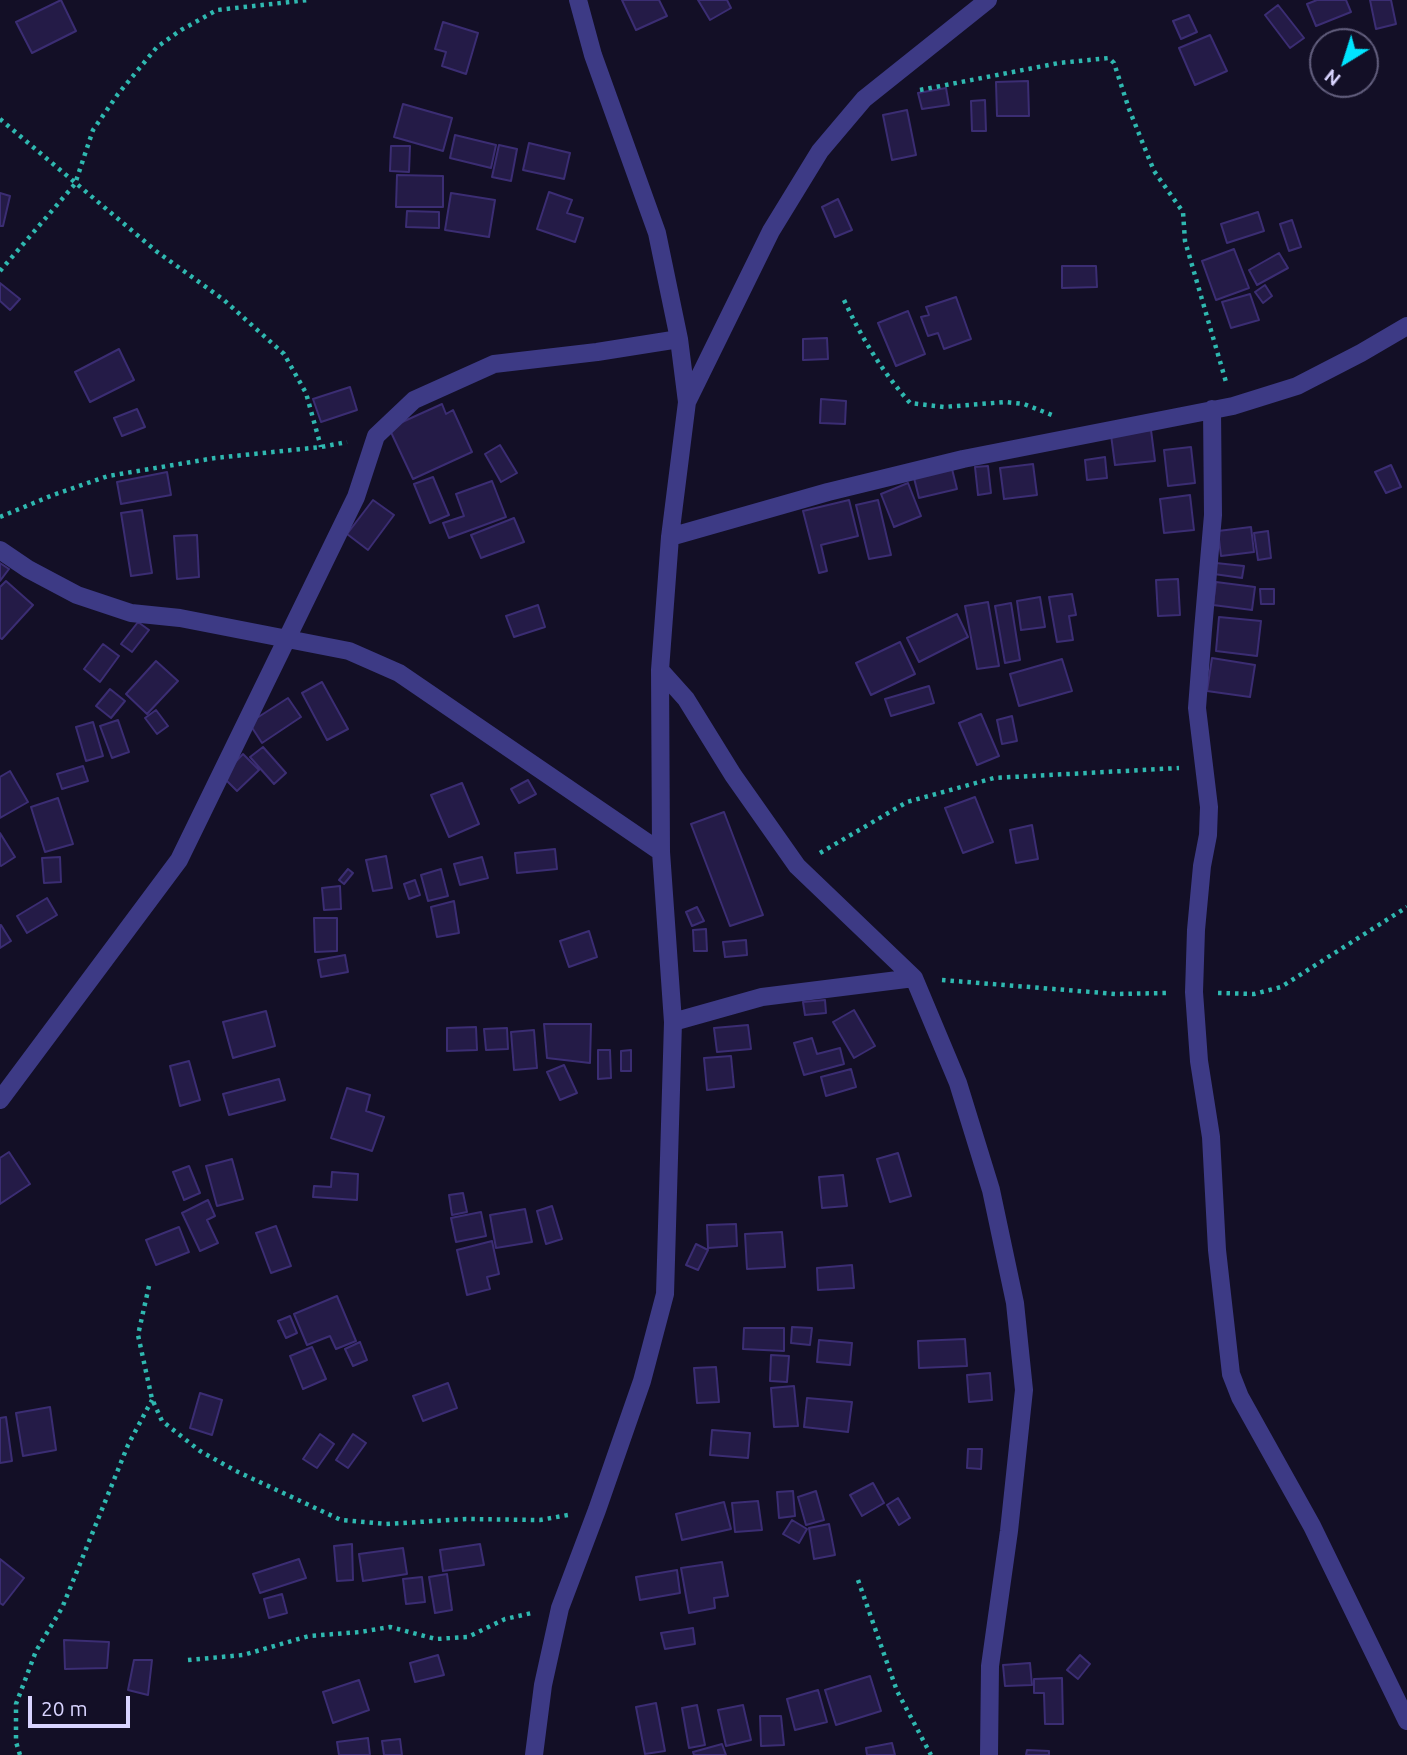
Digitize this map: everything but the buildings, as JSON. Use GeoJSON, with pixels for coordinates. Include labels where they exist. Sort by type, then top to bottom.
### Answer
{"type":"FeatureCollection","features":[{"type":"Feature","properties":{"kind":"street"},"geometry":{"type":"LineString","coordinates":[[534,1755],[543,1685],[560,1608],[642,1381],[666,1294],[673,1022],[661,852],[660,670],[670,537],[687,402],[679,339],[657,233],[593,55],[578,0]]}},
{"type":"Feature","properties":{"kind":"street"},"geometry":{"type":"LineString","coordinates":[[687,402],[771,231],[820,151],[864,99],[988,0]]}},
{"type":"Feature","properties":{"kind":"street"},"geometry":{"type":"LineString","coordinates":[[670,537],[828,492],[963,459],[1233,406],[1297,386],[1407,326]]}},
{"type":"Feature","properties":{"kind":"street"},"geometry":{"type":"LineString","coordinates":[[0,1100],[179,860],[356,496],[376,436],[414,400],[494,364],[679,339]]}},
{"type":"Feature","properties":{"kind":"street"},"geometry":{"type":"LineString","coordinates":[[1212,410],[1213,515],[1197,708],[1209,807],[1196,930],[1194,992],[1199,1061],[1211,1137],[1217,1250],[1231,1374],[1240,1397],[1312,1526],[1407,1721]]}},
{"type":"Feature","properties":{"kind":"street"},"geometry":{"type":"LineString","coordinates":[[0,550],[77,596],[131,613],[180,618],[349,651],[399,673],[661,852]]}},
{"type":"Feature","properties":{"kind":"street"},"geometry":{"type":"LineString","coordinates":[[660,670],[686,699],[733,775],[797,866],[914,978],[958,1083],[991,1190],[1015,1303],[1024,1390],[1009,1531],[990,1666],[989,1755]]}},
{"type":"Feature","properties":{"kind":"street"},"geometry":{"type":"LineString","coordinates":[[673,1022],[762,997],[914,978]]}},
{"type":"Feature","properties":{"kind":"path"},"geometry":{"type":"LineString","coordinates":[[0,271],[75,184],[93,130],[118,94],[157,47],[217,10],[308,0]]}},
{"type":"Feature","properties":{"kind":"path"},"geometry":{"type":"LineString","coordinates":[[916,91],[1059,63],[1109,58],[1114,63],[1154,171],[1183,212],[1185,242],[1233,406]]}},
{"type":"Feature","properties":{"kind":"path"},"geometry":{"type":"LineString","coordinates":[[0,119],[156,251],[224,300],[284,354],[306,393],[321,447]]}},
{"type":"Feature","properties":{"kind":"path"},"geometry":{"type":"LineString","coordinates":[[844,300],[872,354],[910,403],[944,407],[1005,402],[1024,404],[1094,433]]}},
{"type":"Feature","properties":{"kind":"path"},"geometry":{"type":"LineString","coordinates":[[0,517],[52,495],[108,476],[215,458],[321,447],[376,436]]}},
{"type":"Feature","properties":{"kind":"path"},"geometry":{"type":"LineString","coordinates":[[797,866],[907,802],[994,778],[1204,767]]}},
{"type":"Feature","properties":{"kind":"path"},"geometry":{"type":"LineString","coordinates":[[149,1286],[138,1335],[152,1399],[162,1421],[200,1451],[236,1471],[341,1520],[386,1524],[466,1519],[540,1520],[597,1510]]}},
{"type":"Feature","properties":{"kind":"path"},"geometry":{"type":"LineString","coordinates":[[20,1755],[16,1742],[16,1704],[36,1651],[62,1608],[128,1445],[152,1399]]}},
{"type":"Feature","properties":{"kind":"path"},"geometry":{"type":"LineString","coordinates":[[858,1580],[897,1691],[931,1755]]}},
{"type":"Feature","properties":{"kind":"path"},"geometry":{"type":"LineString","coordinates":[[188,1660],[243,1655],[309,1636],[390,1627],[436,1639],[468,1637],[505,1619],[560,1608]]}}]}
